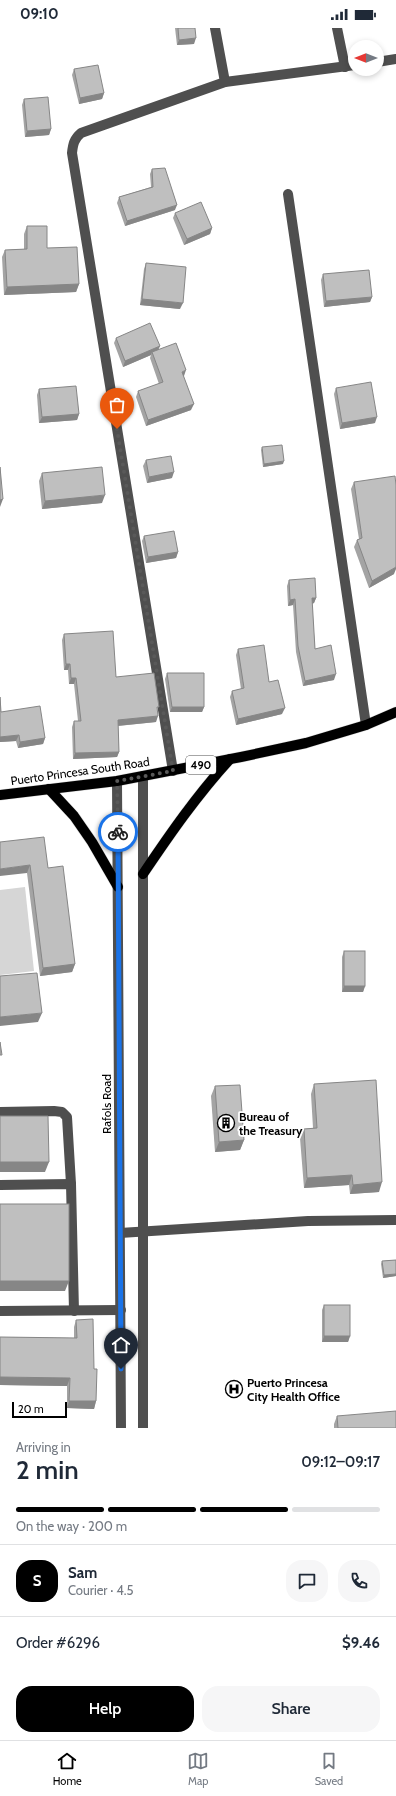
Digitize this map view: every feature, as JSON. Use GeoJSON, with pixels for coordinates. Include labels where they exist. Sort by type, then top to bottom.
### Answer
{"type":"FeatureCollection","features":[{"type":"Feature","properties":{"kind":"main road","name":"Puerto Princesa South Road"},"geometry":{"type":"LineString","coordinates":[[0,795],[117,781],[173,771],[306,743],[366,725],[396,712]]}},
{"type":"Feature","properties":{"kind":"main road"},"geometry":{"type":"LineString","coordinates":[[143,874],[182,816],[230,759]]}},
{"type":"Feature","properties":{"kind":"main road"},"geometry":{"type":"LineString","coordinates":[[49,789],[74,816],[92,842],[118,888]]}},
{"type":"Feature","properties":{"kind":"street"},"geometry":{"type":"LineString","coordinates":[[215,28],[225,82]]}},
{"type":"Feature","properties":{"kind":"street"},"geometry":{"type":"LineString","coordinates":[[337,28],[348,60]]}},
{"type":"Feature","properties":{"kind":"street"},"geometry":{"type":"LineString","coordinates":[[384,61],[396,60]]}},
{"type":"Feature","properties":{"kind":"street"},"geometry":{"type":"LineString","coordinates":[[173,771],[72,153],[76,138],[81,133],[225,82],[348,66]]}},
{"type":"Feature","properties":{"kind":"street"},"geometry":{"type":"LineString","coordinates":[[288,194],[366,725]]}},
{"type":"Feature","properties":{"kind":"street"},"geometry":{"type":"LineString","coordinates":[[142,1428],[144,776]]}},
{"type":"Feature","properties":{"kind":"street","name":"Rafols Road"},"geometry":{"type":"LineString","coordinates":[[117,781],[121,1428]]}},
{"type":"Feature","properties":{"kind":"street"},"geometry":{"type":"LineString","coordinates":[[0,1112],[54,1111],[62,1112],[67,1116],[71,1184],[74,1311]]}},
{"type":"Feature","properties":{"kind":"street"},"geometry":{"type":"LineString","coordinates":[[0,1185],[71,1184]]}},
{"type":"Feature","properties":{"kind":"street"},"geometry":{"type":"LineString","coordinates":[[120,1233],[308,1221],[396,1220]]}},
{"type":"Feature","properties":{"kind":"street"},"geometry":{"type":"LineString","coordinates":[[0,1311],[121,1310]]}},
{"type":"Feature","properties":{"kind":"shaded area"},"geometry":{"type":"Polygon","coordinates":[[[25,887],[34,971],[0,975],[0,890],[25,887]]]}},
{"type":"Feature","properties":{"kind":"building"},"geometry":{"type":"Polygon","coordinates":[[[178,28],[195,28],[196,38],[179,40],[178,28]]]}},
{"type":"Feature","properties":{"kind":"building"},"geometry":{"type":"Polygon","coordinates":[[[98,65],[104,93],[80,98],[74,69],[98,65]]]}},
{"type":"Feature","properties":{"kind":"building"},"geometry":{"type":"Polygon","coordinates":[[[48,97],[51,129],[27,131],[24,99],[48,97]]]}},
{"type":"Feature","properties":{"kind":"building"},"geometry":{"type":"Polygon","coordinates":[[[165,168],[177,205],[127,221],[119,197],[153,187],[152,169],[165,168]]]}},
{"type":"Feature","properties":{"kind":"building"},"geometry":{"type":"Polygon","coordinates":[[[201,202],[212,228],[187,239],[175,213],[201,202]]]}},
{"type":"Feature","properties":{"kind":"building"},"geometry":{"type":"Polygon","coordinates":[[[27,226],[47,226],[47,248],[77,247],[79,284],[7,287],[5,250],[27,249],[27,226]]]}},
{"type":"Feature","properties":{"kind":"building"},"geometry":{"type":"Polygon","coordinates":[[[146,263],[186,267],[183,303],[142,299],[146,263]]]}},
{"type":"Feature","properties":{"kind":"building"},"geometry":{"type":"Polygon","coordinates":[[[369,270],[372,297],[326,301],[323,274],[369,270]]]}},
{"type":"Feature","properties":{"kind":"building"},"geometry":{"type":"Polygon","coordinates":[[[150,323],[160,346],[125,361],[116,338],[150,323]]]}},
{"type":"Feature","properties":{"kind":"building"},"geometry":{"type":"Polygon","coordinates":[[[176,343],[186,370],[182,372],[194,404],[148,420],[138,391],[163,382],[152,352],[176,343]]]}},
{"type":"Feature","properties":{"kind":"building"},"geometry":{"type":"Polygon","coordinates":[[[371,382],[377,417],[342,423],[336,388],[371,382]]]}},
{"type":"Feature","properties":{"kind":"building"},"geometry":{"type":"Polygon","coordinates":[[[76,386],[79,414],[42,417],[39,389],[76,386]]]}},
{"type":"Feature","properties":{"kind":"building"},"geometry":{"type":"Polygon","coordinates":[[[282,445],[284,461],[264,464],[262,447],[282,445]]]}},
{"type":"Feature","properties":{"kind":"building"},"geometry":{"type":"Polygon","coordinates":[[[171,456],[174,472],[149,477],[146,460],[171,456]]]}},
{"type":"Feature","properties":{"kind":"building"},"geometry":{"type":"Polygon","coordinates":[[[0,467],[3,499],[0,500],[0,467]]]}},
{"type":"Feature","properties":{"kind":"building"},"geometry":{"type":"Polygon","coordinates":[[[102,467],[105,495],[45,501],[42,473],[102,467]]]}},
{"type":"Feature","properties":{"kind":"building"},"geometry":{"type":"Polygon","coordinates":[[[395,476],[396,567],[372,581],[357,540],[362,538],[354,482],[395,476]]]}},
{"type":"Feature","properties":{"kind":"building"},"geometry":{"type":"Polygon","coordinates":[[[174,531],[178,552],[148,557],[144,536],[174,531]]]}},
{"type":"Feature","properties":{"kind":"building"},"geometry":{"type":"Polygon","coordinates":[[[315,578],[316,598],[312,598],[315,649],[331,645],[336,674],[305,681],[298,646],[295,599],[290,600],[289,580],[315,578]]]}},
{"type":"Feature","properties":{"kind":"building"},"geometry":{"type":"Polygon","coordinates":[[[113,631],[116,677],[154,673],[159,707],[157,707],[158,716],[118,720],[119,752],[75,753],[74,721],[81,721],[76,678],[71,678],[70,664],[66,664],[64,634],[113,631]]]}},
{"type":"Feature","properties":{"kind":"building"},"geometry":{"type":"Polygon","coordinates":[[[264,645],[269,682],[278,680],[285,708],[238,719],[232,691],[244,688],[238,649],[264,645]]]}},
{"type":"Feature","properties":{"kind":"building"},"geometry":{"type":"Polygon","coordinates":[[[167,673],[204,673],[204,707],[172,707],[167,673]]]}},
{"type":"Feature","properties":{"kind":"building"},"geometry":{"type":"Polygon","coordinates":[[[0,697],[1,712],[40,706],[45,738],[20,742],[19,735],[0,737],[0,697]]]}},
{"type":"Feature","properties":{"kind":"building"},"geometry":{"type":"Polygon","coordinates":[[[44,837],[48,868],[63,866],[75,964],[43,968],[30,865],[0,869],[0,842],[44,837]]]}},
{"type":"Feature","properties":{"kind":"building"},"geometry":{"type":"Polygon","coordinates":[[[344,951],[365,951],[365,986],[344,986],[344,951]]]}},
{"type":"Feature","properties":{"kind":"building"},"geometry":{"type":"Polygon","coordinates":[[[37,973],[42,1013],[0,1017],[0,976],[37,973]]]}},
{"type":"Feature","properties":{"kind":"building"},"geometry":{"type":"Polygon","coordinates":[[[0,1042],[2,1055],[0,1055],[0,1042]]]}},
{"type":"Feature","properties":{"kind":"building"},"geometry":{"type":"Polygon","coordinates":[[[376,1080],[382,1182],[353,1185],[352,1175],[307,1178],[304,1129],[317,1128],[314,1084],[376,1080]]]}},
{"type":"Feature","properties":{"kind":"building","name":"Bureau of the Treasury"},"geometry":{"type":"Polygon","coordinates":[[[240,1085],[244,1140],[219,1142],[215,1086],[240,1085]]]}},
{"type":"Feature","properties":{"kind":"building"},"geometry":{"type":"Polygon","coordinates":[[[0,1116],[48,1116],[49,1162],[0,1162],[0,1116]]]}},
{"type":"Feature","properties":{"kind":"building"},"geometry":{"type":"Polygon","coordinates":[[[0,1204],[69,1204],[69,1281],[0,1281],[0,1204]]]}},
{"type":"Feature","properties":{"kind":"building"},"geometry":{"type":"Polygon","coordinates":[[[396,1260],[396,1274],[384,1275],[382,1261],[396,1260]]]}},
{"type":"Feature","properties":{"kind":"building"},"geometry":{"type":"Polygon","coordinates":[[[324,1305],[350,1305],[350,1336],[324,1336],[324,1305]]]}},
{"type":"Feature","properties":{"kind":"building"},"geometry":{"type":"Polygon","coordinates":[[[93,1319],[94,1369],[97,1369],[96,1401],[69,1401],[70,1378],[0,1377],[0,1337],[77,1338],[76,1320],[93,1319]]]}},
{"type":"Feature","properties":{"kind":"building"},"geometry":{"type":"Polygon","coordinates":[[[396,1411],[396,1428],[338,1428],[337,1416],[396,1411]]]}},
{"type":"Feature","properties":{"kind":"way so far"},"geometry":{"type":"LineString","coordinates":[[117,429],[173,771],[117,781],[118,832]]}},
{"type":"Feature","properties":{"kind":"place","name":"Bureau of the Treasury"},"geometry":{"type":"Point","coordinates":[226,1123]}},
{"type":"Feature","properties":{"kind":"place","name":"Puerto Princesa City Health Office"},"geometry":{"type":"Point","coordinates":[234,1389]}},
{"type":"Feature","properties":{"kind":"route"},"geometry":{"type":"LineString","coordinates":[[118,832],[121,1369]]}}]}
